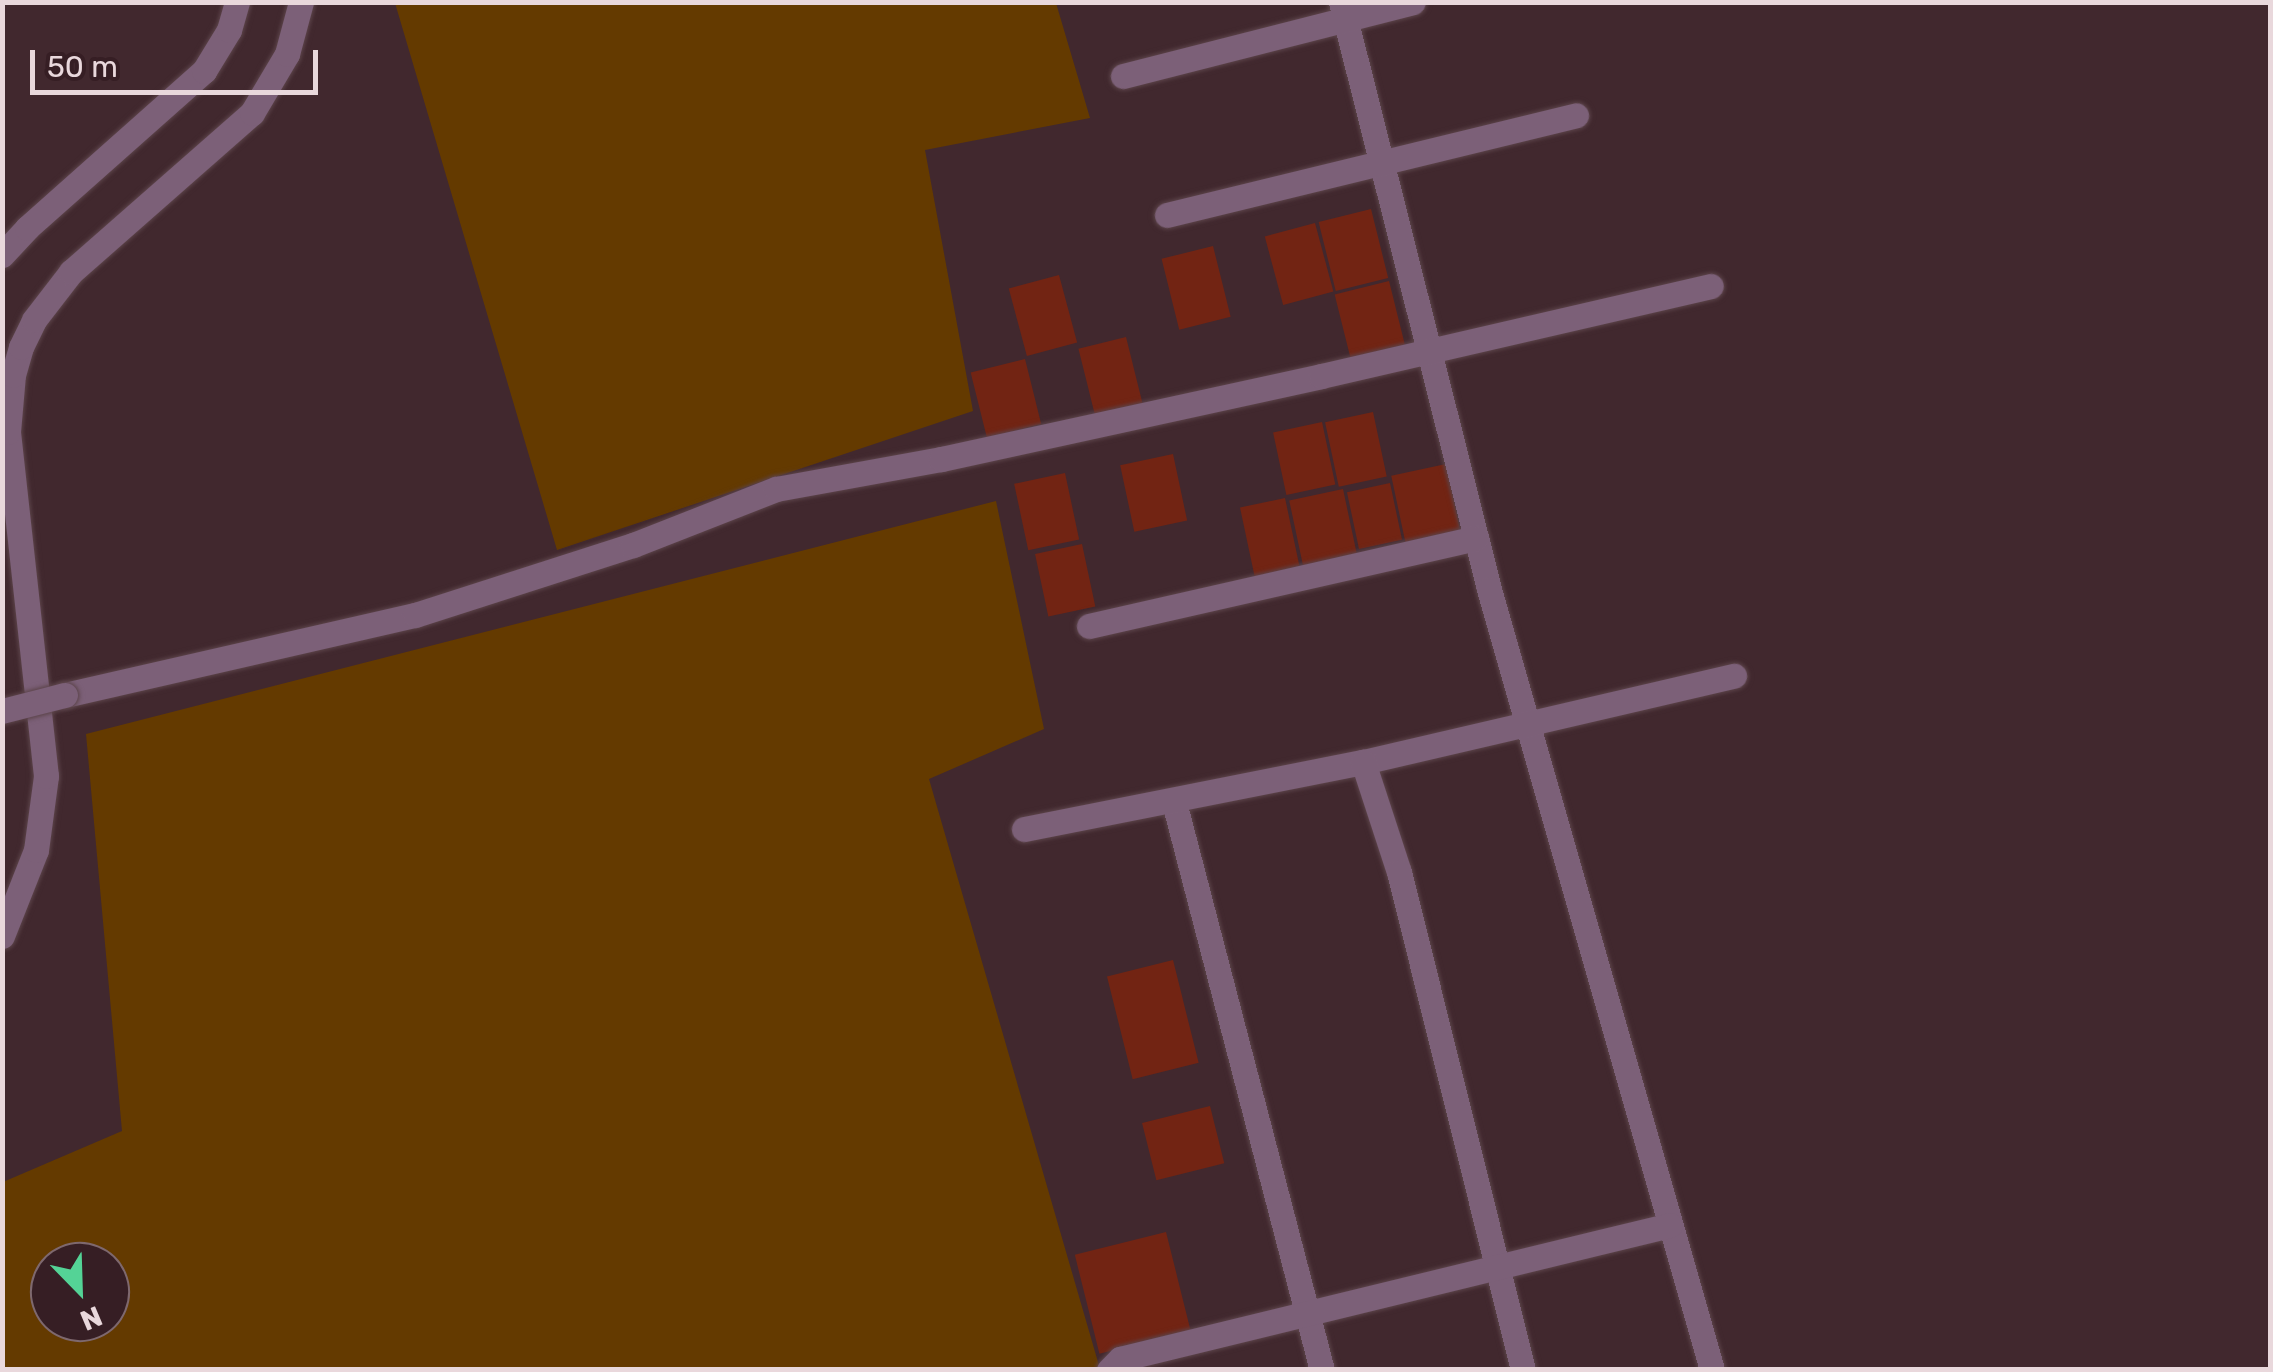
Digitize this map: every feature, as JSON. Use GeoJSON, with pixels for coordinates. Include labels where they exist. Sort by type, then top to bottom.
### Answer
{"type":"FeatureCollection","features":[{"type":"Feature","properties":{"kind":"street"},"geometry":{"type":"LineString","coordinates":[[2,255],[26,228],[204,71],[229,30],[238,2]]}},
{"type":"Feature","properties":{"kind":"street"},"geometry":{"type":"LineString","coordinates":[[2,936],[36,850],[46,776],[8,432],[8,403],[21,348],[34,320],[71,272],[252,113],[287,54],[301,2]]}},
{"type":"Feature","properties":{"kind":"street"},"geometry":{"type":"LineString","coordinates":[[1123,76],[1343,12],[1413,2]]}},
{"type":"Feature","properties":{"kind":"street"},"geometry":{"type":"LineString","coordinates":[[1343,12],[1476,538],[1712,1370]]}},
{"type":"Feature","properties":{"kind":"street"},"geometry":{"type":"LineString","coordinates":[[1167,215],[1576,115]]}},
{"type":"Feature","properties":{"kind":"street"},"geometry":{"type":"LineString","coordinates":[[2,711],[415,616],[632,545],[776,489],[941,458],[1430,352],[1711,286]]}},
{"type":"Feature","properties":{"kind":"street"},"geometry":{"type":"LineString","coordinates":[[1089,626],[1476,538]]}},
{"type":"Feature","properties":{"kind":"street"},"geometry":{"type":"LineString","coordinates":[[1024,829],[1363,762],[1734,676]]}},
{"type":"Feature","properties":{"kind":"street"},"geometry":{"type":"LineString","coordinates":[[1363,762],[1399,872],[1523,1370]]}},
{"type":"Feature","properties":{"kind":"street"},"geometry":{"type":"LineString","coordinates":[[1174,802],[1322,1370]]}},
{"type":"Feature","properties":{"kind":"street"},"geometry":{"type":"LineString","coordinates":[[1109,1370],[1120,1359],[1670,1225]]}},
{"type":"Feature","properties":{"kind":"shaded area"},"geometry":{"type":"Polygon","coordinates":[[[395,3],[1056,3],[1090,118],[925,150],[973,411],[557,550],[395,3]]]}},
{"type":"Feature","properties":{"kind":"shaded area"},"geometry":{"type":"Polygon","coordinates":[[[996,501],[1044,729],[929,779],[1100,1369],[3,1370],[3,1182],[122,1131],[86,734],[996,501]]]}},
{"type":"Feature","properties":{"kind":"building"},"geometry":{"type":"Polygon","coordinates":[[[1371,209],[1388,278],[1336,291],[1319,222],[1371,209]]]}},
{"type":"Feature","properties":{"kind":"building"},"geometry":{"type":"Polygon","coordinates":[[[1315,223],[1333,292],[1283,305],[1265,236],[1315,223]]]}},
{"type":"Feature","properties":{"kind":"building"},"geometry":{"type":"Polygon","coordinates":[[[1213,246],[1231,317],[1179,330],[1162,259],[1213,246]]]}},
{"type":"Feature","properties":{"kind":"building"},"geometry":{"type":"Polygon","coordinates":[[[1059,275],[1077,343],[1027,356],[1009,288],[1059,275]]]}},
{"type":"Feature","properties":{"kind":"building"},"geometry":{"type":"Polygon","coordinates":[[[1389,281],[1406,349],[1352,362],[1335,295],[1389,281]]]}},
{"type":"Feature","properties":{"kind":"building"},"geometry":{"type":"Polygon","coordinates":[[[1126,337],[1143,405],[1095,417],[1078,349],[1126,337]]]}},
{"type":"Feature","properties":{"kind":"building"},"geometry":{"type":"Polygon","coordinates":[[[1025,359],[1041,424],[987,438],[971,373],[1025,359]]]}},
{"type":"Feature","properties":{"kind":"building"},"geometry":{"type":"Polygon","coordinates":[[[1373,412],[1387,477],[1339,487],[1325,422],[1373,412]]]}},
{"type":"Feature","properties":{"kind":"building"},"geometry":{"type":"Polygon","coordinates":[[[1322,422],[1335,485],[1286,495],[1273,432],[1322,422]]]}},
{"type":"Feature","properties":{"kind":"building"},"geometry":{"type":"Polygon","coordinates":[[[1173,454],[1187,521],[1134,532],[1120,465],[1173,454]]]}},
{"type":"Feature","properties":{"kind":"building"},"geometry":{"type":"Polygon","coordinates":[[[1446,464],[1461,536],[1407,548],[1391,476],[1446,464]]]}},
{"type":"Feature","properties":{"kind":"building"},"geometry":{"type":"Polygon","coordinates":[[[1065,473],[1079,540],[1028,550],[1014,484],[1065,473]]]}},
{"type":"Feature","properties":{"kind":"building"},"geometry":{"type":"Polygon","coordinates":[[[1390,483],[1402,540],[1359,549],[1347,492],[1390,483]]]}},
{"type":"Feature","properties":{"kind":"building"},"geometry":{"type":"Polygon","coordinates":[[[1343,489],[1357,556],[1303,567],[1289,500],[1343,489]]]}},
{"type":"Feature","properties":{"kind":"building"},"geometry":{"type":"Polygon","coordinates":[[[1285,498],[1300,569],[1255,579],[1240,508],[1285,498]]]}},
{"type":"Feature","properties":{"kind":"building"},"geometry":{"type":"Polygon","coordinates":[[[1082,544],[1095,607],[1048,617],[1035,554],[1082,544]]]}},
{"type":"Feature","properties":{"kind":"building"},"geometry":{"type":"Polygon","coordinates":[[[1173,960],[1199,1063],[1133,1079],[1107,976],[1173,960]]]}},
{"type":"Feature","properties":{"kind":"building"},"geometry":{"type":"Polygon","coordinates":[[[1210,1106],[1224,1163],[1156,1180],[1142,1123],[1210,1106]]]}},
{"type":"Feature","properties":{"kind":"building"},"geometry":{"type":"Polygon","coordinates":[[[1166,1232],[1191,1331],[1099,1354],[1075,1255],[1166,1232]]]}}]}
